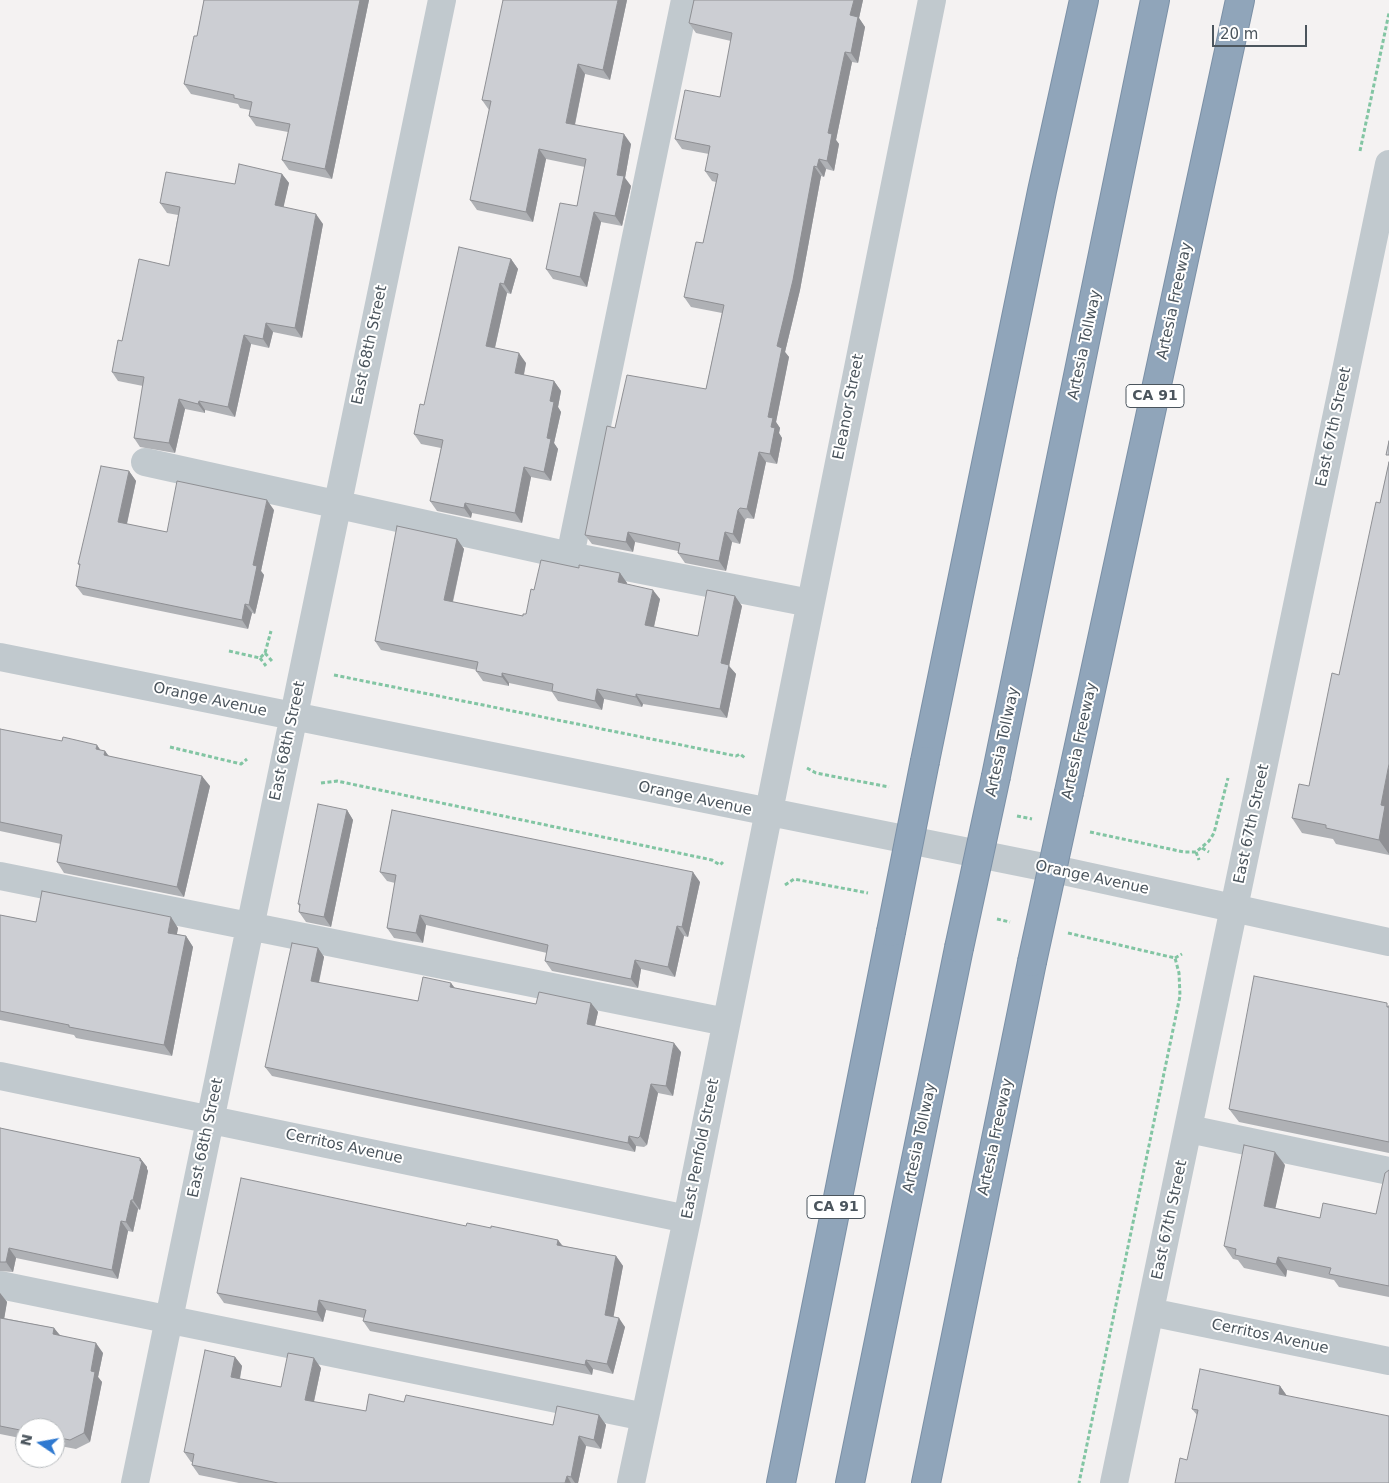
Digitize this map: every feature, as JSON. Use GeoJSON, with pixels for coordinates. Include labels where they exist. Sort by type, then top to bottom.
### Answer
{"type":"FeatureCollection","features":[{"type":"Feature","properties":{"kind":"highway","name":"CA 91"},"geometry":{"type":"LineString","coordinates":[[781,1483],[925,761],[1042,192],[1084,0]]}},
{"type":"Feature","properties":{"kind":"highway","name":"Artesia Tollway"},"geometry":{"type":"LineString","coordinates":[[850,1483],[1155,0]]}},
{"type":"Feature","properties":{"kind":"highway","name":"Artesia Freeway"},"geometry":{"type":"LineString","coordinates":[[926,1483],[1032,962],[1240,0]]}},
{"type":"Feature","properties":{"kind":"street","name":"East 68th Street"},"geometry":{"type":"LineString","coordinates":[[135,1483],[442,0]]}},
{"type":"Feature","properties":{"kind":"street"},"geometry":{"type":"LineString","coordinates":[[570,556],[685,0]]}},
{"type":"Feature","properties":{"kind":"street","name":"Eleanor Street"},"geometry":{"type":"LineString","coordinates":[[767,813],[932,0]]}},
{"type":"Feature","properties":{"kind":"street","name":"East 67th Street"},"geometry":{"type":"LineString","coordinates":[[1114,1483],[1389,164]]}},
{"type":"Feature","properties":{"kind":"street"},"geometry":{"type":"LineString","coordinates":[[145,462],[570,556],[810,603]]}},
{"type":"Feature","properties":{"kind":"street","name":"Orange Avenue"},"geometry":{"type":"LineString","coordinates":[[0,657],[767,813],[1068,872],[1389,942]]}},
{"type":"Feature","properties":{"kind":"street","name":"East Penfold Street"},"geometry":{"type":"LineString","coordinates":[[631,1483],[687,1218],[767,813]]}},
{"type":"Feature","properties":{"kind":"street"},"geometry":{"type":"LineString","coordinates":[[0,876],[726,1022]]}},
{"type":"Feature","properties":{"kind":"street","name":"Cerritos Avenue"},"geometry":{"type":"LineString","coordinates":[[0,1076],[687,1218]]}},
{"type":"Feature","properties":{"kind":"street"},"geometry":{"type":"LineString","coordinates":[[1189,1129],[1389,1171]]}},
{"type":"Feature","properties":{"kind":"street"},"geometry":{"type":"LineString","coordinates":[[0,1285],[645,1417]]}},
{"type":"Feature","properties":{"kind":"street","name":"Cerritos Avenue"},"geometry":{"type":"LineString","coordinates":[[1150,1312],[1389,1362]]}},
{"type":"Feature","properties":{"kind":"path"},"geometry":{"type":"LineString","coordinates":[[260,658],[265,653],[271,630]]}},
{"type":"Feature","properties":{"kind":"path"},"geometry":{"type":"LineString","coordinates":[[229,651],[260,658],[266,666]]}},
{"type":"Feature","properties":{"kind":"path"},"geometry":{"type":"LineString","coordinates":[[265,653],[272,661]]}},
{"type":"Feature","properties":{"kind":"path"},"geometry":{"type":"LineString","coordinates":[[334,675],[736,756],[740,754],[745,758]]}},
{"type":"Feature","properties":{"kind":"path"},"geometry":{"type":"LineString","coordinates":[[170,747],[241,764],[247,760]]}},
{"type":"Feature","properties":{"kind":"path"},"geometry":{"type":"LineString","coordinates":[[321,783],[337,782],[712,860],[720,865],[723,862]]}},
{"type":"Feature","properties":{"kind":"path"},"geometry":{"type":"LineString","coordinates":[[1202,848],[1209,852]]}},
{"type":"Feature","properties":{"kind":"path"},"geometry":{"type":"LineString","coordinates":[[1196,852],[1199,860]]}},
{"type":"Feature","properties":{"kind":"path"},"geometry":{"type":"LineString","coordinates":[[783,888],[794,879],[870,894]]}},
{"type":"Feature","properties":{"kind":"path"},"geometry":{"type":"LineString","coordinates":[[993,918],[1012,922]]}},
{"type":"Feature","properties":{"kind":"path"},"geometry":{"type":"LineString","coordinates":[[1059,931],[1175,958],[1182,954]]}},
{"type":"Feature","properties":{"kind":"path"},"geometry":{"type":"LineString","coordinates":[[1080,1483],[1180,996],[1179,973],[1175,958]]}},
{"type":"Feature","properties":{"kind":"building"},"geometry":{"type":"Polygon","coordinates":[[[204,0],[360,0],[325,169],[282,160],[290,124],[249,116],[252,102],[234,98],[234,95],[184,84],[194,36],[197,36],[204,0]]]}},
{"type":"Feature","properties":{"kind":"building"},"geometry":{"type":"Polygon","coordinates":[[[503,0],[618,0],[603,70],[578,64],[566,123],[624,134],[617,175],[624,176],[615,216],[594,212],[580,277],[546,269],[560,203],[577,206],[586,159],[539,149],[526,212],[470,200],[491,101],[482,100],[503,0]]]}},
{"type":"Feature","properties":{"kind":"building"},"geometry":{"type":"Polygon","coordinates":[[[694,0],[854,0],[850,15],[858,17],[851,53],[845,52],[828,133],[832,134],[827,161],[819,159],[817,167],[814,166],[793,280],[777,346],[782,348],[768,417],[773,418],[771,427],[775,428],[770,454],[759,452],[747,509],[740,508],[738,510],[733,534],[725,532],[719,561],[678,553],[680,543],[628,532],[626,542],[585,535],[607,426],[615,428],[627,375],[706,389],[724,305],[684,297],[696,242],[703,243],[718,174],[705,171],[710,146],[675,139],[685,90],[720,97],[732,33],[689,23],[694,0]]]}},
{"type":"Feature","properties":{"kind":"building"},"geometry":{"type":"Polygon","coordinates":[[[239,164],[282,174],[275,205],[316,214],[295,328],[266,323],[263,339],[244,335],[228,407],[199,401],[198,404],[179,399],[169,443],[134,438],[144,377],[112,372],[118,340],[122,341],[139,259],[169,266],[180,207],[160,203],[166,172],[235,184],[239,164]]]}},
{"type":"Feature","properties":{"kind":"building"},"geometry":{"type":"Polygon","coordinates":[[[459,247],[511,259],[504,284],[500,283],[486,346],[519,353],[515,373],[554,381],[550,401],[554,402],[547,438],[551,439],[544,472],[524,467],[515,513],[465,503],[464,508],[430,501],[443,440],[414,434],[420,404],[424,405],[459,247]]]}},
{"type":"Feature","properties":{"kind":"building"},"geometry":{"type":"Polygon","coordinates":[[[1389,441],[1389,455],[1386,455],[1389,441]]]}},
{"type":"Feature","properties":{"kind":"building"},"geometry":{"type":"Polygon","coordinates":[[[1389,462],[1389,764],[1381,805],[1385,806],[1379,840],[1326,828],[1326,825],[1292,818],[1299,784],[1309,786],[1332,673],[1339,675],[1376,502],[1380,503],[1389,462]]]}},
{"type":"Feature","properties":{"kind":"building"},"geometry":{"type":"Polygon","coordinates":[[[101,466],[129,471],[118,522],[167,532],[177,481],[267,500],[253,565],[257,566],[249,605],[245,604],[242,620],[76,586],[80,564],[78,564],[101,466]]]}},
{"type":"Feature","properties":{"kind":"building"},"geometry":{"type":"Polygon","coordinates":[[[397,526],[457,539],[444,600],[523,616],[523,614],[526,614],[531,589],[534,590],[541,560],[579,568],[579,565],[620,573],[618,582],[653,590],[645,625],[698,636],[707,590],[735,596],[721,663],[729,665],[720,709],[636,694],[636,697],[597,689],[595,701],[552,691],[553,684],[502,673],[502,677],[476,671],[478,662],[375,641],[397,526]]]}},
{"type":"Feature","properties":{"kind":"building"},"geometry":{"type":"Polygon","coordinates":[[[0,729],[62,741],[63,737],[97,745],[96,749],[105,751],[104,755],[202,776],[177,887],[57,862],[62,835],[0,822],[0,729]]]}},
{"type":"Feature","properties":{"kind":"building"},"geometry":{"type":"Polygon","coordinates":[[[318,804],[347,810],[324,917],[299,912],[300,904],[298,904],[318,804]]]}},
{"type":"Feature","properties":{"kind":"building"},"geometry":{"type":"Polygon","coordinates":[[[392,810],[693,872],[682,927],[677,926],[668,967],[635,960],[631,979],[545,961],[548,945],[420,915],[416,933],[387,928],[396,875],[380,872],[392,810]]]}},
{"type":"Feature","properties":{"kind":"building"},"geometry":{"type":"Polygon","coordinates":[[[42,891],[171,917],[168,933],[186,936],[164,1045],[69,1027],[69,1025],[0,1011],[0,915],[36,922],[42,891]]]}},
{"type":"Feature","properties":{"kind":"building"},"geometry":{"type":"Polygon","coordinates":[[[292,943],[318,948],[311,981],[418,1001],[423,977],[451,983],[450,987],[536,1004],[539,992],[591,1003],[587,1024],[674,1043],[666,1086],[651,1084],[640,1136],[638,1138],[629,1136],[628,1143],[265,1067],[292,943]]]}},
{"type":"Feature","properties":{"kind":"building"},"geometry":{"type":"Polygon","coordinates":[[[1254,976],[1387,1003],[1387,1007],[1389,1007],[1389,1142],[1229,1109],[1254,976]]]}},
{"type":"Feature","properties":{"kind":"building"},"geometry":{"type":"Polygon","coordinates":[[[0,1128],[140,1158],[140,1161],[142,1161],[133,1200],[131,1200],[126,1222],[121,1221],[112,1270],[9,1248],[6,1262],[0,1262],[0,1128]]]}},
{"type":"Feature","properties":{"kind":"building"},"geometry":{"type":"Polygon","coordinates":[[[1244,1145],[1275,1152],[1264,1206],[1320,1218],[1323,1203],[1376,1214],[1385,1173],[1389,1170],[1389,1286],[1329,1274],[1331,1268],[1278,1257],[1276,1264],[1235,1255],[1236,1249],[1224,1246],[1244,1145]]]}},
{"type":"Feature","properties":{"kind":"building"},"geometry":{"type":"Polygon","coordinates":[[[241,1178],[466,1226],[467,1223],[491,1228],[491,1226],[558,1240],[557,1245],[616,1256],[605,1315],[619,1318],[607,1364],[586,1360],[585,1365],[363,1321],[366,1310],[319,1300],[317,1312],[217,1293],[241,1178]]]}},
{"type":"Feature","properties":{"kind":"building"},"geometry":{"type":"Polygon","coordinates":[[[0,1318],[54,1328],[53,1334],[96,1343],[91,1371],[95,1372],[84,1433],[70,1440],[65,1439],[65,1418],[15,1418],[15,1429],[0,1426],[0,1318]]]}},
{"type":"Feature","properties":{"kind":"building"},"geometry":{"type":"Polygon","coordinates":[[[205,1350],[235,1357],[231,1377],[281,1387],[288,1353],[314,1358],[305,1400],[366,1411],[369,1394],[404,1402],[406,1395],[553,1425],[557,1406],[599,1415],[594,1440],[579,1436],[571,1477],[567,1476],[565,1483],[278,1483],[192,1465],[194,1454],[184,1452],[205,1350]]]}},
{"type":"Feature","properties":{"kind":"building"},"geometry":{"type":"Polygon","coordinates":[[[1200,1369],[1280,1386],[1279,1394],[1389,1416],[1389,1483],[1175,1483],[1180,1458],[1187,1460],[1198,1410],[1192,1409],[1200,1369]]]}}]}
